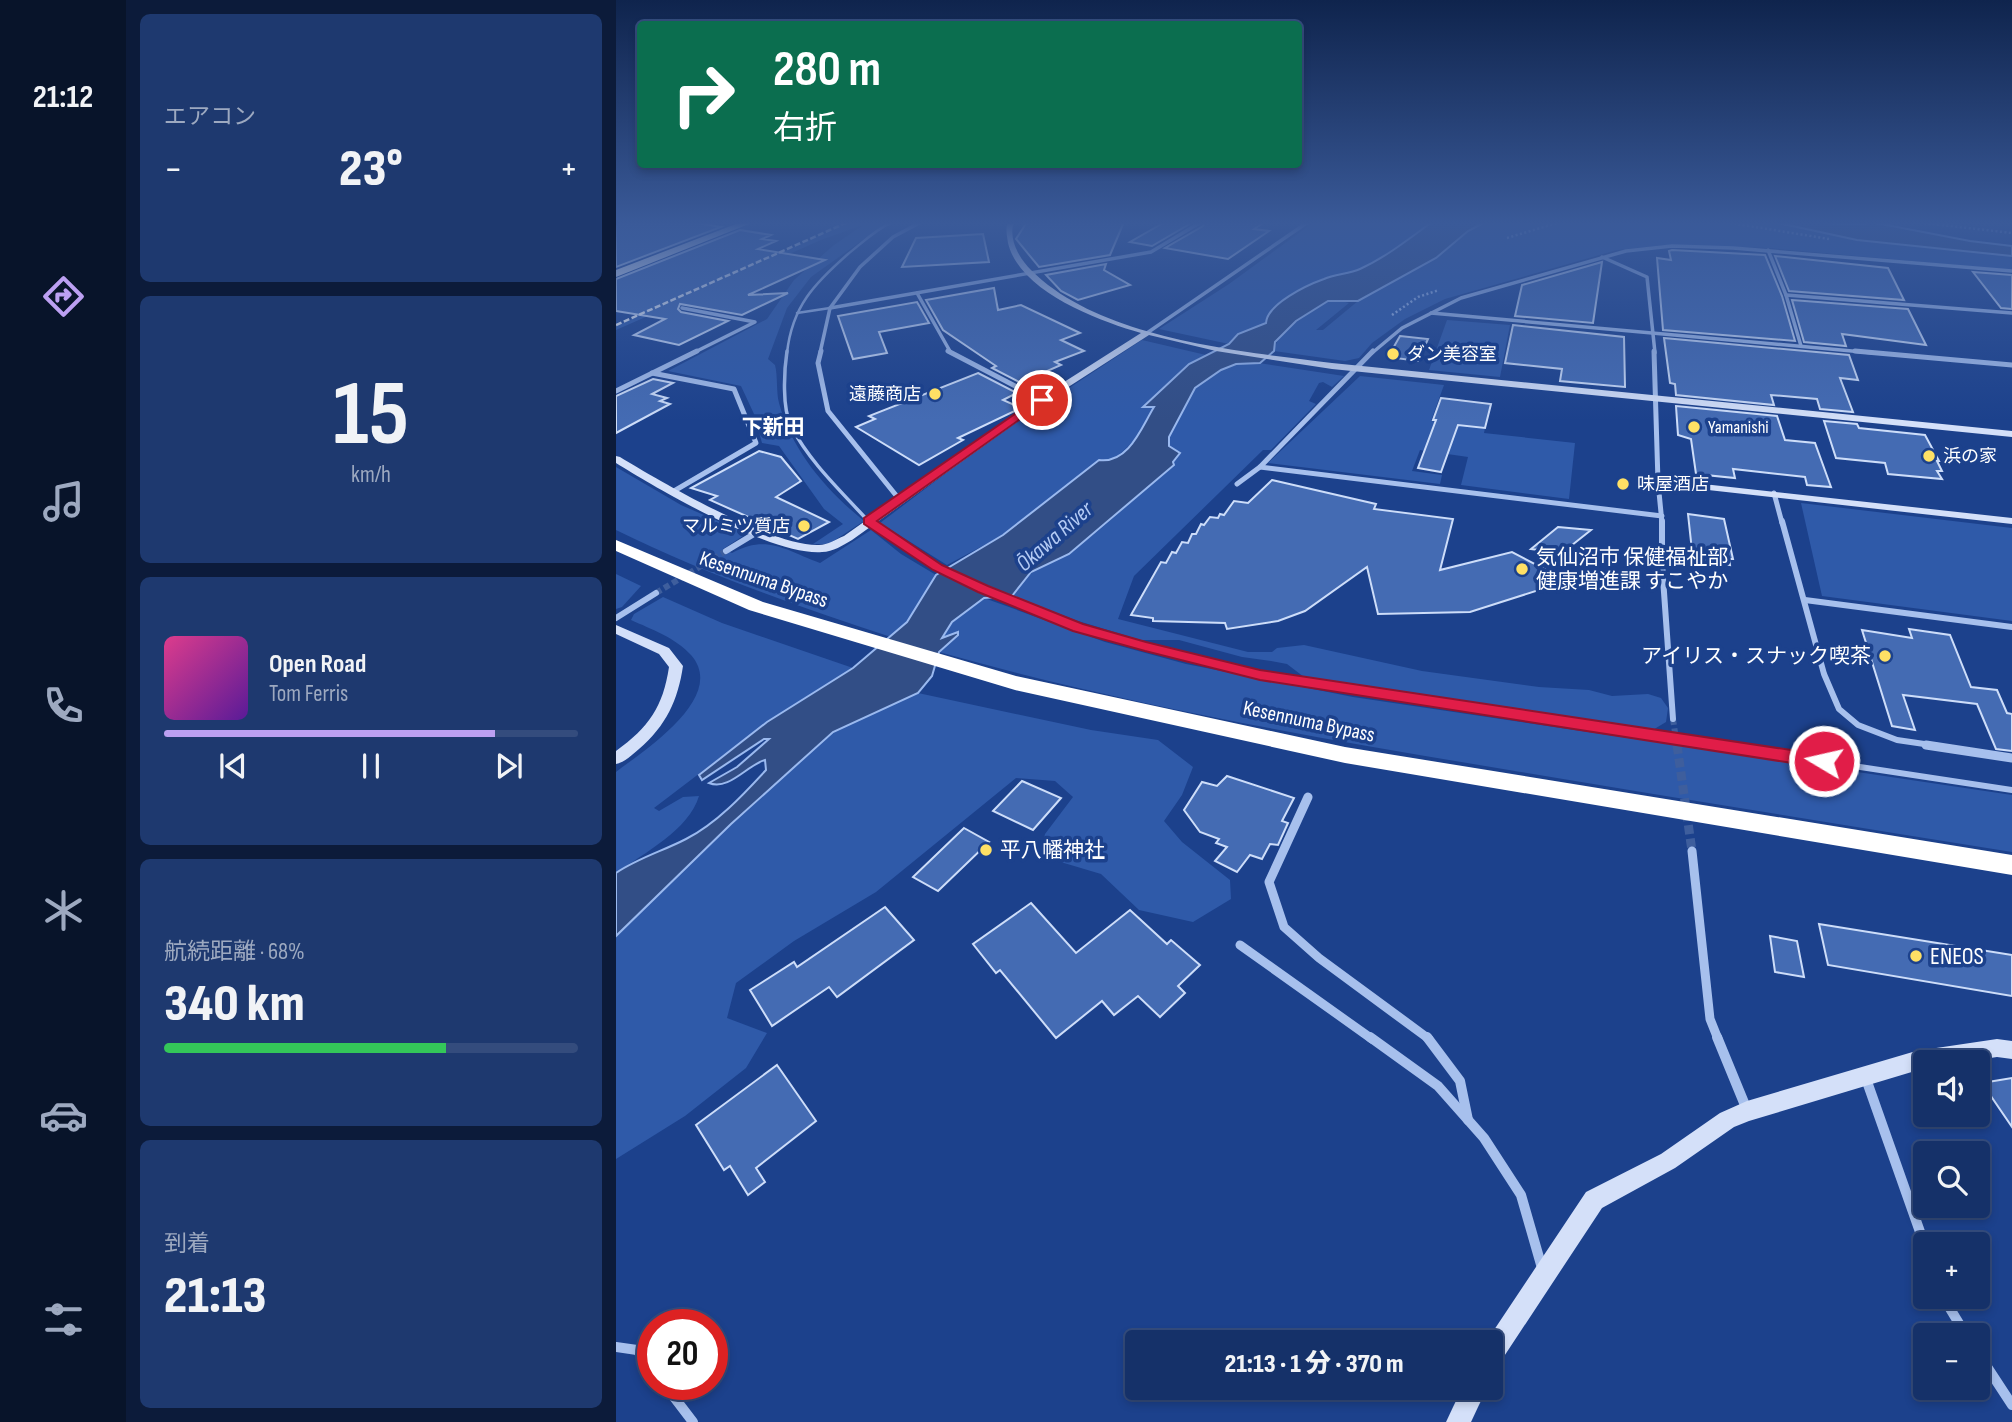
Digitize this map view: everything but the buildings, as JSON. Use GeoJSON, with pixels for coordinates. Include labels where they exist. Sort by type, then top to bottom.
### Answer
{"type":"FeatureCollection","features":[{"type":"Feature","properties":{"kind":"highway","name":"Kesennuma Bypass"},"geometry":{"type":"LineString","coordinates":[[616,545],[756,606],[1014,683],[1345,755],[2012,865]]}},
{"type":"Feature","properties":{"kind":"street"},"geometry":{"type":"LineString","coordinates":[[844,288],[830,308],[818,363],[828,411],[899,499]]}},
{"type":"Feature","properties":{"kind":"street"},"geometry":{"type":"LineString","coordinates":[[830,308],[945,288]]}},
{"type":"Feature","properties":{"kind":"street"},"geometry":{"type":"LineString","coordinates":[[1043,288],[1064,300],[1147,333],[1255,355],[1332,366],[2012,434]]}},
{"type":"Feature","properties":{"kind":"street"},"geometry":{"type":"LineString","coordinates":[[616,459],[674,491],[759,531],[803,547],[823,549],[872,524],[899,499],[1042,400],[1215,288]]}},
{"type":"Feature","properties":{"kind":"street"},"geometry":{"type":"LineString","coordinates":[[1237,484],[1260,467],[1381,343],[1431,313],[1489,288]]}},
{"type":"Feature","properties":{"kind":"street"},"geometry":{"type":"LineString","coordinates":[[1648,288],[1654,334],[1662,564],[1673,719]]}},
{"type":"Feature","properties":{"kind":"street"},"geometry":{"type":"LineString","coordinates":[[1783,288],[1801,346]]}},
{"type":"Feature","properties":{"kind":"street"},"geometry":{"type":"LineString","coordinates":[[917,293],[948,351],[1042,400]]}},
{"type":"Feature","properties":{"kind":"street"},"geometry":{"type":"LineString","coordinates":[[1786,295],[2012,313]]}},
{"type":"Feature","properties":{"kind":"street"},"geometry":{"type":"LineString","coordinates":[[616,391],[755,322],[682,308]]}},
{"type":"Feature","properties":{"kind":"street"},"geometry":{"type":"LineString","coordinates":[[1431,313],[2012,365]]}},
{"type":"Feature","properties":{"kind":"street"},"geometry":{"type":"LineString","coordinates":[[652,373],[734,390],[756,443],[674,491]]}},
{"type":"Feature","properties":{"kind":"street"},"geometry":{"type":"LineString","coordinates":[[1260,467],[1662,516]]}},
{"type":"Feature","properties":{"kind":"street"},"geometry":{"type":"LineString","coordinates":[[1658,482],[2012,521]]}},
{"type":"Feature","properties":{"kind":"street"},"geometry":{"type":"LineString","coordinates":[[1774,493],[1824,674],[1839,709],[1858,725],[1897,740],[2012,758]]}},
{"type":"Feature","properties":{"kind":"street"},"geometry":{"type":"LineString","coordinates":[[726,551],[759,531]]}},
{"type":"Feature","properties":{"kind":"street"},"geometry":{"type":"LineString","coordinates":[[616,618],[656,593]]}},
{"type":"Feature","properties":{"kind":"street"},"geometry":{"type":"LineString","coordinates":[[1805,600],[2012,627]]}},
{"type":"Feature","properties":{"kind":"street"},"geometry":{"type":"LineString","coordinates":[[616,629],[664,651],[676,666],[674,685],[656,726],[616,759]]}},
{"type":"Feature","properties":{"kind":"street"},"geometry":{"type":"LineString","coordinates":[[1308,797],[1269,882],[1284,926],[1319,958],[1429,1038],[1460,1081],[1469,1121]]}},
{"type":"Feature","properties":{"kind":"street"},"geometry":{"type":"LineString","coordinates":[[1692,851],[1710,1019],[1748,1111]]}},
{"type":"Feature","properties":{"kind":"street"},"geometry":{"type":"LineString","coordinates":[[1240,945],[1438,1086],[1484,1138],[1521,1195],[1544,1275]]}},
{"type":"Feature","properties":{"kind":"street"},"geometry":{"type":"LineString","coordinates":[[1503,1338],[1594,1200],[1668,1161],[1727,1120],[1748,1111],[1916,1060],[1997,1048],[2012,1050]]}},
{"type":"Feature","properties":{"kind":"street"},"geometry":{"type":"LineString","coordinates":[[1864,1075],[1920,1232]]}},
{"type":"Feature","properties":{"kind":"street"},"geometry":{"type":"LineString","coordinates":[[616,1347],[637,1350]]}},
{"type":"Feature","properties":{"kind":"street"},"geometry":{"type":"LineString","coordinates":[[1990,1371],[2012,1405]]}},
{"type":"Feature","properties":{"kind":"street"},"geometry":{"type":"LineString","coordinates":[[676,1400],[693,1422]]}},
{"type":"Feature","properties":{"kind":"street"},"geometry":{"type":"LineString","coordinates":[[1458,1422],[1469,1400]]}},
{"type":"Feature","properties":{"kind":"lane"},"geometry":{"type":"LineString","coordinates":[[812,288],[797,313],[788,341],[784,375],[790,424],[813,460],[872,524],[938,567],[1027,609],[1078,628],[1260,675],[2012,790]]}},
{"type":"Feature","properties":{"kind":"lane"},"geometry":{"type":"LineString","coordinates":[[797,313],[830,308]]}},
{"type":"Feature","properties":{"kind":"shaded area"},"geometry":{"type":"Polygon","coordinates":[[[701,288],[711,288],[616,330],[616,326],[701,288]]]}},
{"type":"Feature","properties":{"kind":"shaded area"},"geometry":{"type":"Polygon","coordinates":[[[788,288],[802,288],[787,308],[768,359],[775,365],[778,398],[792,437],[824,483],[864,521],[829,544],[813,544],[843,524],[824,509],[779,446],[762,443],[754,414],[741,386],[668,371],[767,319],[788,288]]]}},
{"type":"Feature","properties":{"kind":"shaded area"},"geometry":{"type":"Polygon","coordinates":[[[1222,288],[1309,288],[1273,307],[1266,323],[1238,334],[1229,344],[1159,329],[1222,288]]]}},
{"type":"Feature","properties":{"kind":"shaded area"},"geometry":{"type":"Polygon","coordinates":[[[1381,288],[1482,288],[1445,299],[1405,319],[1372,343],[1359,358],[1345,361],[1274,351],[1276,343],[1287,329],[1319,305],[1332,301],[1349,303],[1316,330],[1323,330],[1358,301],[1381,288]]]}},
{"type":"Feature","properties":{"kind":"shaded area"},"geometry":{"type":"Polygon","coordinates":[[[1447,320],[1510,325],[1500,377],[1429,370],[1447,320]]]}},
{"type":"Feature","properties":{"kind":"shaded area"},"geometry":{"type":"Polygon","coordinates":[[[1142,340],[1206,355],[1189,364],[1144,406],[1154,407],[1143,432],[1119,455],[1065,486],[1003,535],[947,565],[880,523],[987,442],[1142,340]]]}},
{"type":"Feature","properties":{"kind":"shaded area"},"geometry":{"type":"Polygon","coordinates":[[[1252,362],[1344,376],[1332,387],[1323,382],[1319,383],[1309,401],[1316,404],[1271,450],[1263,450],[1134,576],[1118,619],[1248,652],[1272,652],[1277,648],[1304,645],[1422,671],[1539,687],[1589,690],[1612,696],[1648,694],[1661,698],[1668,708],[1666,722],[1651,731],[1304,677],[1287,664],[1242,657],[1179,640],[1141,640],[1078,621],[1012,596],[1018,586],[1036,570],[1093,535],[1177,458],[1169,446],[1169,437],[1195,388],[1221,370],[1252,362]]]}},
{"type":"Feature","properties":{"kind":"shaded area"},"geometry":{"type":"Polygon","coordinates":[[[1360,376],[1444,385],[1431,421],[1485,428],[1484,433],[1575,443],[1569,499],[1461,485],[1468,457],[1420,450],[1412,471],[1442,475],[1440,484],[1268,463],[1360,376]]]}},
{"type":"Feature","properties":{"kind":"shaded area"},"geometry":{"type":"Polygon","coordinates":[[[616,467],[681,505],[743,532],[743,536],[723,549],[732,553],[744,547],[766,544],[820,563],[871,530],[901,554],[936,575],[907,622],[891,637],[717,575],[616,530],[616,467]]]}},
{"type":"Feature","properties":{"kind":"shaded area"},"geometry":{"type":"Polygon","coordinates":[[[1801,503],[2012,528],[2012,621],[1822,596],[1801,503]]]}},
{"type":"Feature","properties":{"kind":"shaded area"},"geometry":{"type":"Polygon","coordinates":[[[616,574],[641,586],[622,607],[616,609],[616,574]]]}},
{"type":"Feature","properties":{"kind":"shaded area"},"geometry":{"type":"Polygon","coordinates":[[[663,597],[722,623],[853,668],[767,722],[654,808],[659,811],[683,797],[699,796],[686,820],[676,830],[616,873],[616,772],[678,721],[691,705],[699,688],[700,671],[685,649],[671,639],[631,620],[634,614],[663,597]]]}},
{"type":"Feature","properties":{"kind":"shaded area"},"geometry":{"type":"Polygon","coordinates":[[[984,598],[1105,642],[1186,664],[1353,697],[2012,795],[2012,852],[1294,733],[1080,688],[939,652],[958,635],[942,638],[952,622],[984,598]]]}},
{"type":"Feature","properties":{"kind":"shaded area"},"geometry":{"type":"Polygon","coordinates":[[[918,693],[1091,730],[1158,740],[1193,767],[1182,795],[1164,821],[1182,842],[1230,880],[1231,899],[1193,922],[1139,910],[1101,874],[1064,863],[1041,851],[1045,834],[1073,797],[1055,781],[1016,778],[876,892],[794,941],[736,983],[727,1018],[767,1033],[746,1068],[685,1116],[616,1159],[616,936],[731,824],[833,732],[918,693]]]}},
{"type":"Feature","properties":{"kind":"water","name":"Ōkawa River"},"geometry":{"type":"Polygon","coordinates":[[[1304,288],[1381,288],[1358,301],[1328,301],[1296,321],[1275,342],[1274,351],[1260,363],[1236,364],[1221,370],[1195,388],[1169,437],[1169,446],[1180,453],[1173,462],[1174,465],[1069,554],[1031,572],[1012,596],[984,598],[952,622],[942,638],[958,632],[958,635],[939,652],[932,676],[918,693],[833,732],[731,824],[616,936],[616,873],[697,833],[729,808],[766,770],[765,760],[731,781],[716,785],[709,783],[737,767],[769,739],[764,739],[702,780],[699,775],[767,722],[853,668],[907,622],[936,575],[1003,535],[1099,460],[1119,456],[1133,442],[1154,407],[1143,407],[1189,364],[1229,344],[1238,334],[1266,323],[1268,316],[1280,302],[1304,288]]]}},
{"type":"Feature","properties":{"kind":"tunnel"},"geometry":{"type":"LineString","coordinates":[[656,593],[726,551]]}},
{"type":"Feature","properties":{"kind":"tunnel"},"geometry":{"type":"LineString","coordinates":[[1673,719],[1677,746]]}},
{"type":"Feature","properties":{"kind":"tunnel"},"geometry":{"type":"LineString","coordinates":[[1677,745],[1692,851]]}},
{"type":"Feature","properties":{"kind":"railway"},"geometry":{"type":"LineString","coordinates":[[616,325],[699,288]]}},
{"type":"Feature","properties":{"kind":"place","name":"ダン美容室"},"geometry":{"type":"Point","coordinates":[1393,354]}},
{"type":"Feature","properties":{"kind":"place","name":"遠藤商店"},"geometry":{"type":"Point","coordinates":[935,394]}},
{"type":"Feature","properties":{"kind":"place","name":"Yamanishi"},"geometry":{"type":"Point","coordinates":[1694,427]}},
{"type":"Feature","properties":{"kind":"place","name":"浜の家"},"geometry":{"type":"Point","coordinates":[1929,456]}},
{"type":"Feature","properties":{"kind":"place","name":"味屋酒店"},"geometry":{"type":"Point","coordinates":[1623,484]}},
{"type":"Feature","properties":{"kind":"place","name":"マルミツ質店"},"geometry":{"type":"Point","coordinates":[804,526]}},
{"type":"Feature","properties":{"kind":"place","name":"気仙沼市 保健福祉部 健康増進課 すこやか"},"geometry":{"type":"Point","coordinates":[1522,569]}},
{"type":"Feature","properties":{"kind":"place","name":"アイリス・スナック喫茶"},"geometry":{"type":"Point","coordinates":[1885,656]}},
{"type":"Feature","properties":{"kind":"place","name":"平八幡神社"},"geometry":{"type":"Point","coordinates":[986,850]}},
{"type":"Feature","properties":{"kind":"place","name":"ENEOS"},"geometry":{"type":"Point","coordinates":[1916,956]}},
{"type":"Feature","properties":{"kind":"district","name":"下新田"},"geometry":{"type":"Point","coordinates":[773,427]}},
{"type":"Feature","properties":{"kind":"route"},"geometry":{"type":"LineString","coordinates":[[1042,400],[869,521],[875,528],[938,567],[1027,609],[1078,628],[1260,675],[1824,761]]}}]}
